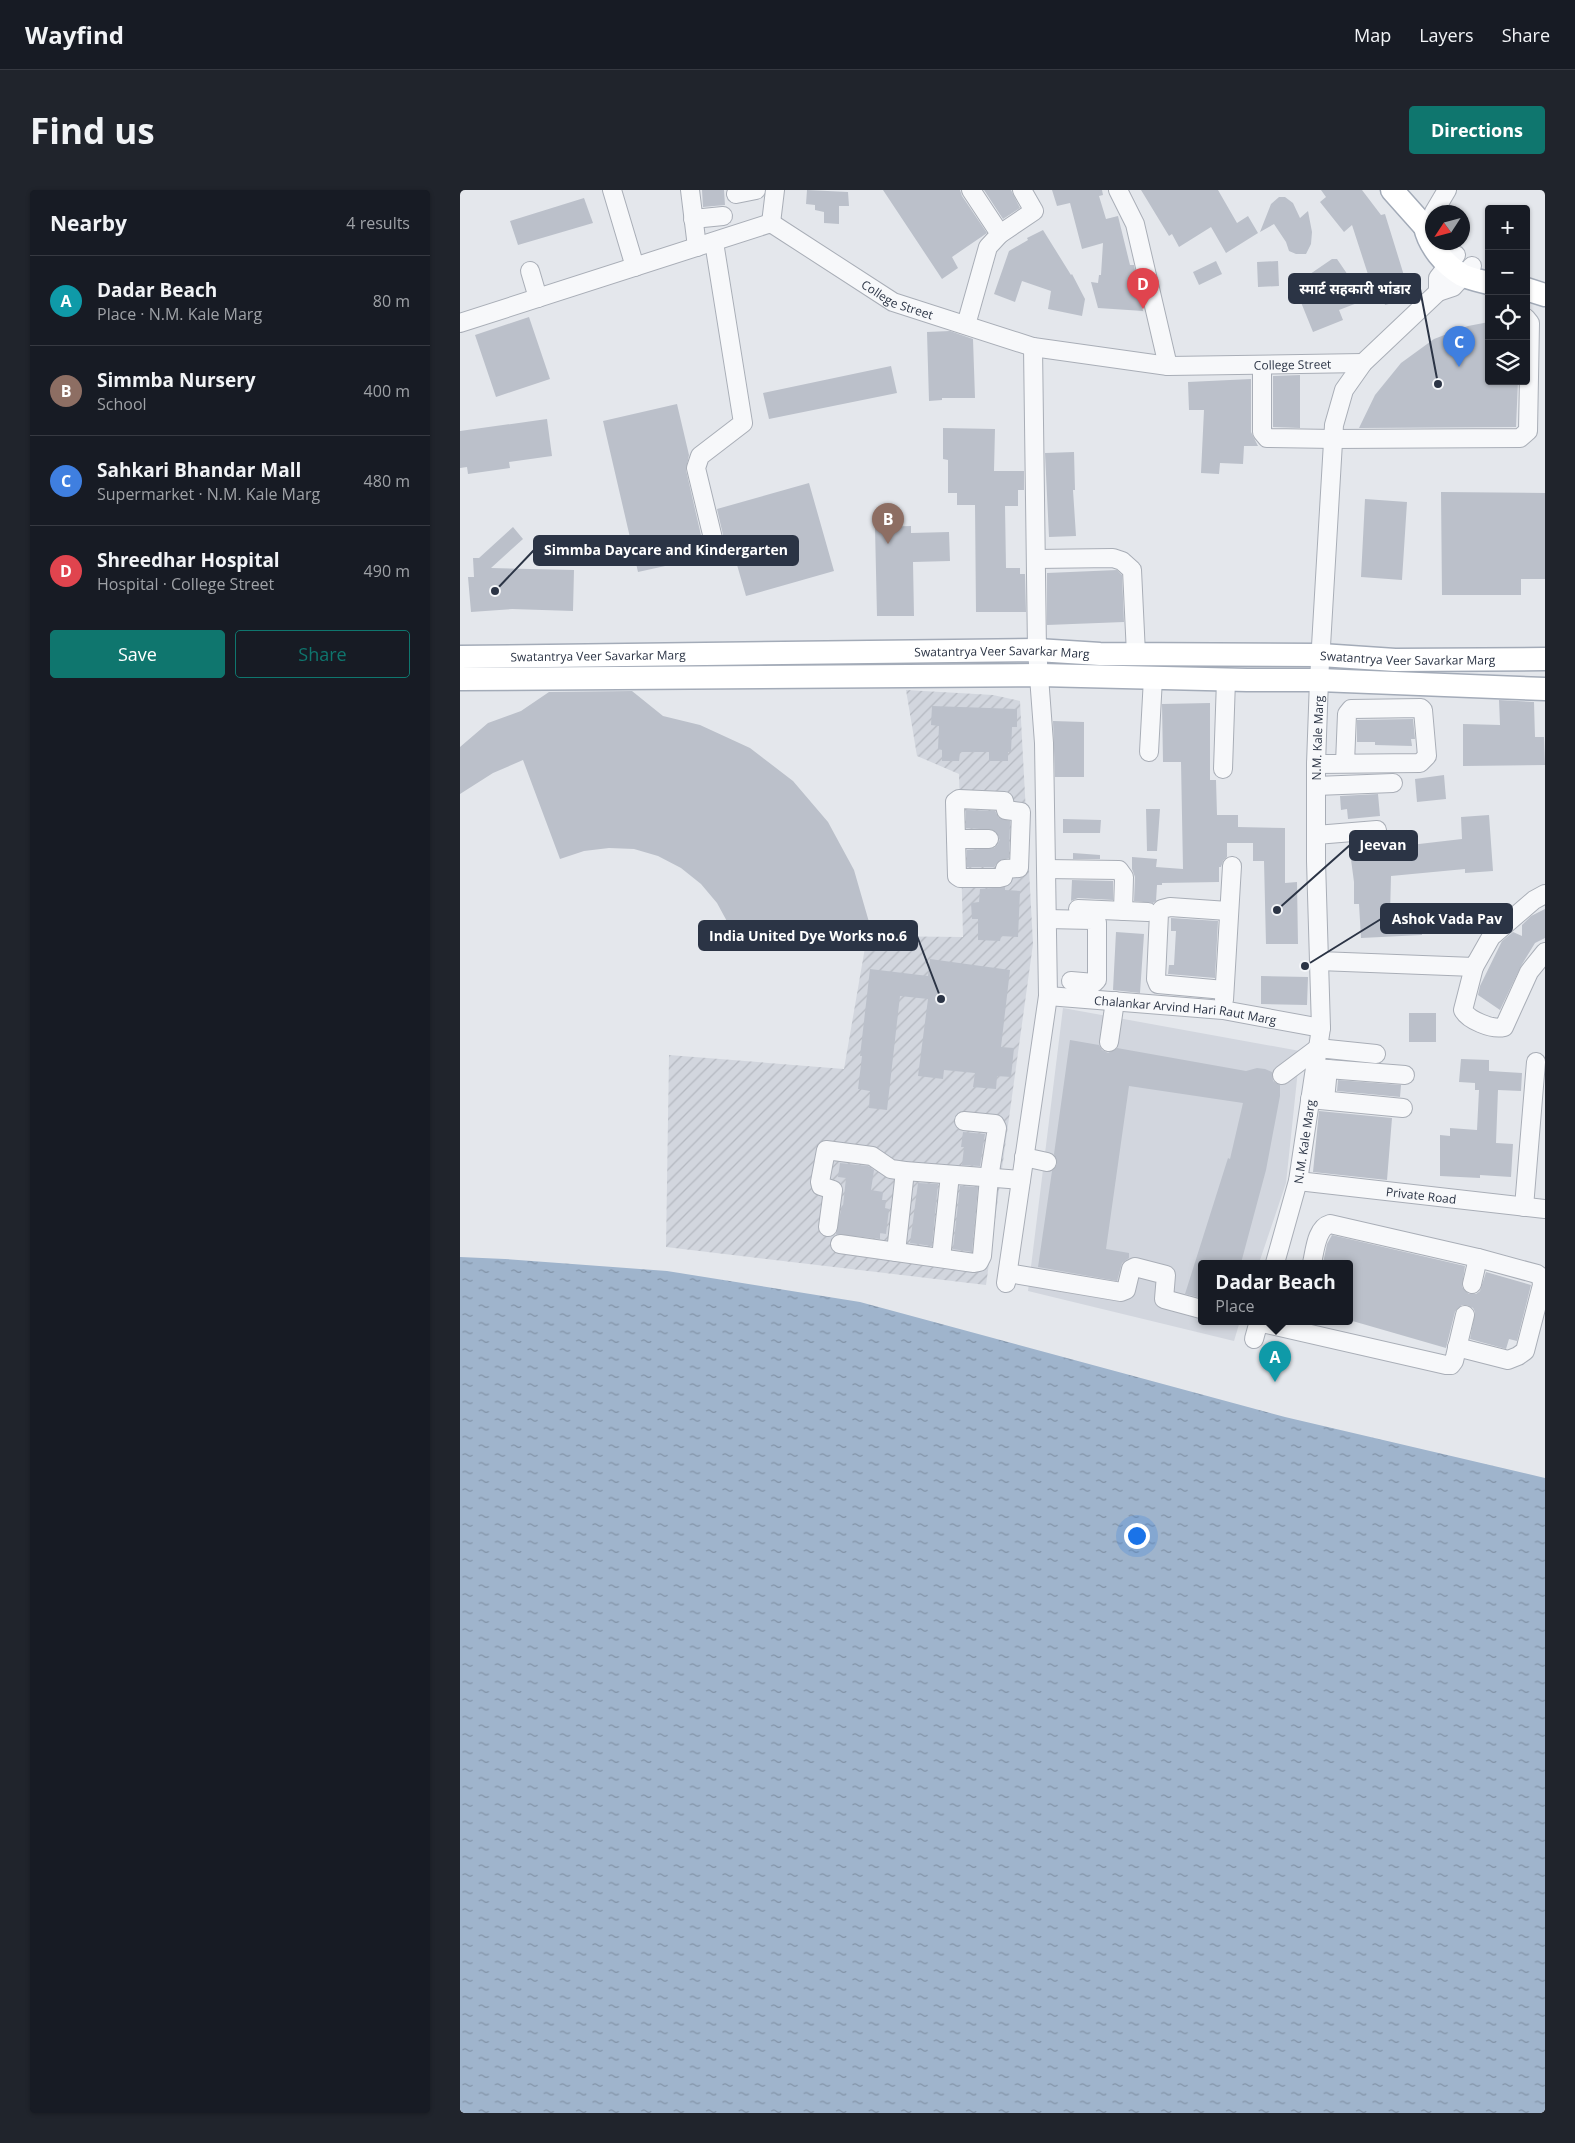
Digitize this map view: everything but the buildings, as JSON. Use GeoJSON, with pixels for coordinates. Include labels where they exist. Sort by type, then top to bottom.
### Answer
{"type":"FeatureCollection","features":[{"type":"Feature","properties":{"kind":"main road"},"geometry":{"type":"LineString","coordinates":[[1392,190],[1425,216]]}},
{"type":"Feature","properties":{"kind":"main road"},"geometry":{"type":"LineString","coordinates":[[1444,250],[1485,280]]}},
{"type":"Feature","properties":{"kind":"main road"},"geometry":{"type":"LineString","coordinates":[[1530,290],[1545,295]]}},
{"type":"Feature","properties":{"kind":"main road","name":"Swatantrya Veer Savarkar Marg"},"geometry":{"type":"LineString","coordinates":[[460,658],[1037,650],[1136,654],[1321,655],[1395,660],[1545,659]]}},
{"type":"Feature","properties":{"kind":"main road","name":"Swatantrya Veer Savarkar Marg"},"geometry":{"type":"LineString","coordinates":[[460,679],[1040,675],[1226,680],[1319,680],[1545,689]]}},
{"type":"Feature","properties":{"kind":"street"},"geometry":{"type":"LineString","coordinates":[[612,190],[635,267]]}},
{"type":"Feature","properties":{"kind":"street"},"geometry":{"type":"LineString","coordinates":[[690,190],[696,247]]}},
{"type":"Feature","properties":{"kind":"street"},"geometry":{"type":"LineString","coordinates":[[736,194],[756,190]]}},
{"type":"Feature","properties":{"kind":"street"},"geometry":{"type":"LineString","coordinates":[[460,323],[772,223],[775,190]]}},
{"type":"Feature","properties":{"kind":"street"},"geometry":{"type":"LineString","coordinates":[[971,190],[1000,234]]}},
{"type":"Feature","properties":{"kind":"street"},"geometry":{"type":"LineString","coordinates":[[966,325],[988,247],[1000,234],[1034,211],[1022,190]]}},
{"type":"Feature","properties":{"kind":"street"},"geometry":{"type":"LineString","coordinates":[[1118,190],[1136,224],[1168,366]]}},
{"type":"Feature","properties":{"kind":"street"},"geometry":{"type":"LineString","coordinates":[[1439,205],[1447,190]]}},
{"type":"Feature","properties":{"kind":"street"},"geometry":{"type":"LineString","coordinates":[[693,218],[723,216]]}},
{"type":"Feature","properties":{"kind":"street","name":"College Street"},"geometry":{"type":"LineString","coordinates":[[772,223],[893,302],[1033,346],[1168,366],[1363,363]]}},
{"type":"Feature","properties":{"kind":"street"},"geometry":{"type":"LineString","coordinates":[[714,242],[743,423],[700,456],[696,468],[717,555]]}},
{"type":"Feature","properties":{"kind":"street","name":"N.M. Kale Marg"},"geometry":{"type":"LineString","coordinates":[[1276,1260],[1298,1182],[1318,1100],[1322,1068],[1318,1048],[1321,1028],[1316,764],[1334,425],[1344,390],[1363,363],[1438,292],[1453,288],[1463,262]]}},
{"type":"Feature","properties":{"kind":"street"},"geometry":{"type":"LineString","coordinates":[[530,271],[538,298]]}},
{"type":"Feature","properties":{"kind":"street"},"geometry":{"type":"LineString","coordinates":[[1262,365],[1262,432],[1264,436],[1334,439],[1520,438],[1528,431],[1530,340]]}},
{"type":"Feature","properties":{"kind":"street"},"geometry":{"type":"LineString","coordinates":[[1033,346],[1037,650],[1044,743],[1048,996],[1007,1278],[1121,1292],[1126,1290],[1131,1269],[1134,1267],[1166,1275],[1164,1299],[1198,1308]]}},
{"type":"Feature","properties":{"kind":"street"},"geometry":{"type":"LineString","coordinates":[[1036,559],[1113,558],[1128,565],[1132,570],[1136,654]]}},
{"type":"Feature","properties":{"kind":"street"},"geometry":{"type":"LineString","coordinates":[[1149,752],[1153,678]]}},
{"type":"Feature","properties":{"kind":"street"},"geometry":{"type":"LineString","coordinates":[[1223,769],[1226,680]]}},
{"type":"Feature","properties":{"kind":"street"},"geometry":{"type":"LineString","coordinates":[[1383,682],[1383,708]]}},
{"type":"Feature","properties":{"kind":"street"},"geometry":{"type":"LineString","coordinates":[[1316,764],[1420,762],[1426,756],[1423,710],[1421,708],[1353,708],[1348,712],[1345,763]]}},
{"type":"Feature","properties":{"kind":"street"},"geometry":{"type":"LineString","coordinates":[[1316,786],[1393,783]]}},
{"type":"Feature","properties":{"kind":"street"},"geometry":{"type":"LineString","coordinates":[[959,799],[1004,802],[1006,810],[1020,811],[1020,866],[1005,868],[1003,877],[960,878],[957,876],[956,839],[955,802],[959,799]]}},
{"type":"Feature","properties":{"kind":"street"},"geometry":{"type":"LineString","coordinates":[[1316,835],[1350,829],[1377,830]]}},
{"type":"Feature","properties":{"kind":"street"},"geometry":{"type":"LineString","coordinates":[[956,839],[989,839]]}},
{"type":"Feature","properties":{"kind":"street"},"geometry":{"type":"LineString","coordinates":[[1020,839],[1046,839]]}},
{"type":"Feature","properties":{"kind":"street"},"geometry":{"type":"LineString","coordinates":[[1223,1010],[1232,866]]}},
{"type":"Feature","properties":{"kind":"street"},"geometry":{"type":"LineString","coordinates":[[1046,868],[1119,870],[1124,877],[1123,911]]}},
{"type":"Feature","properties":{"kind":"street"},"geometry":{"type":"LineString","coordinates":[[1545,894],[1534,900],[1492,937],[1474,967],[1463,1010],[1471,1019],[1499,1028],[1504,1027],[1529,972],[1545,952]]}},
{"type":"Feature","properties":{"kind":"street"},"geometry":{"type":"LineString","coordinates":[[1224,990],[1158,984],[1156,979],[1158,932],[1159,913],[1165,908],[1228,911]]}},
{"type":"Feature","properties":{"kind":"street"},"geometry":{"type":"LineString","coordinates":[[1047,913],[1148,912]]}},
{"type":"Feature","properties":{"kind":"street"},"geometry":{"type":"LineString","coordinates":[[1047,913],[1093,920],[1097,923],[1097,980],[1094,983],[1071,981]]}},
{"type":"Feature","properties":{"kind":"street"},"geometry":{"type":"LineString","coordinates":[[1319,961],[1474,967]]}},
{"type":"Feature","properties":{"kind":"street","name":"Chalankar Arvind Hari Raut Marg"},"geometry":{"type":"LineString","coordinates":[[1048,996],[1223,1010],[1321,1028]]}},
{"type":"Feature","properties":{"kind":"street"},"geometry":{"type":"LineString","coordinates":[[1109,1042],[1115,1002]]}},
{"type":"Feature","properties":{"kind":"street"},"geometry":{"type":"LineString","coordinates":[[1282,1075],[1318,1048],[1376,1054]]}},
{"type":"Feature","properties":{"kind":"street"},"geometry":{"type":"LineString","coordinates":[[1524,1207],[1536,1062]]}},
{"type":"Feature","properties":{"kind":"street"},"geometry":{"type":"LineString","coordinates":[[1322,1068],[1405,1075]]}},
{"type":"Feature","properties":{"kind":"street"},"geometry":{"type":"LineString","coordinates":[[1318,1100],[1403,1108]]}},
{"type":"Feature","properties":{"kind":"street"},"geometry":{"type":"LineString","coordinates":[[840,1244],[974,1264],[981,1260],[996,1126],[964,1121]]}},
{"type":"Feature","properties":{"kind":"street"},"geometry":{"type":"LineString","coordinates":[[828,1227],[833,1190],[822,1186],[820,1182],[826,1150],[872,1156],[891,1169],[1021,1180]]}},
{"type":"Feature","properties":{"kind":"street"},"geometry":{"type":"LineString","coordinates":[[1024,1157],[1047,1162]]}},
{"type":"Feature","properties":{"kind":"street"},"geometry":{"type":"LineString","coordinates":[[896,1252],[905,1171]]}},
{"type":"Feature","properties":{"kind":"street"},"geometry":{"type":"LineString","coordinates":[[940,1258],[950,1175]]}},
{"type":"Feature","properties":{"kind":"street","name":"Private Road"},"geometry":{"type":"LineString","coordinates":[[1298,1182],[1545,1209]]}},
{"type":"Feature","properties":{"kind":"street"},"geometry":{"type":"LineString","coordinates":[[1313,1260],[1321,1231],[1324,1226],[1330,1224],[1478,1258],[1537,1274],[1541,1277],[1542,1285],[1525,1351],[1508,1360],[1457,1347]]}},
{"type":"Feature","properties":{"kind":"street"},"geometry":{"type":"LineString","coordinates":[[1472,1284],[1478,1258]]}},
{"type":"Feature","properties":{"kind":"street"},"geometry":{"type":"LineString","coordinates":[[1257,1327],[1296,1325],[1450,1365],[1454,1361],[1465,1315]]}},
{"type":"Feature","properties":{"kind":"shaded area"},"geometry":{"type":"Polygon","coordinates":[[[906,690],[993,695],[1020,701],[1033,944],[986,1285],[666,1247],[669,1055],[844,1069],[867,936],[963,937],[959,774],[917,756],[906,690]]]}},
{"type":"Feature","properties":{"kind":"shaded area"},"geometry":{"type":"Polygon","coordinates":[[[1063,1008],[1300,1051],[1286,1183],[1260,1260],[1198,1260],[1198,1325],[1239,1325],[1234,1341],[1028,1291],[1063,1008]]]}},
{"type":"Feature","properties":{"kind":"water"},"geometry":{"type":"Polygon","coordinates":[[[460,1257],[667,1271],[860,1302],[1285,1417],[1545,1478],[1545,2113],[460,2113],[460,1257]]]}},
{"type":"Feature","properties":{"kind":"place","name":"Shreedhar Hospital"},"geometry":{"type":"Point","coordinates":[1143,309]}},
{"type":"Feature","properties":{"kind":"place","name":"Sahkari Bhandar Mall"},"geometry":{"type":"Point","coordinates":[1459,367]}},
{"type":"Feature","properties":{"kind":"place","name":"स्मार्ट सहकारी भांडार"},"geometry":{"type":"Point","coordinates":[1438,384]}},
{"type":"Feature","properties":{"kind":"place","name":"Simmba Nursery"},"geometry":{"type":"Point","coordinates":[888,544]}},
{"type":"Feature","properties":{"kind":"place","name":"Simmba Daycare and Kindergarten"},"geometry":{"type":"Point","coordinates":[495,591]}},
{"type":"Feature","properties":{"kind":"place","name":"Jeevan"},"geometry":{"type":"Point","coordinates":[1277,910]}},
{"type":"Feature","properties":{"kind":"place","name":"Ashok Vada Pav"},"geometry":{"type":"Point","coordinates":[1305,966]}},
{"type":"Feature","properties":{"kind":"place","name":"India United Dye Works no.6"},"geometry":{"type":"Point","coordinates":[941,999]}},
{"type":"Feature","properties":{"kind":"place","name":"Dadar Beach"},"geometry":{"type":"Point","coordinates":[1275,1382]}}]}
